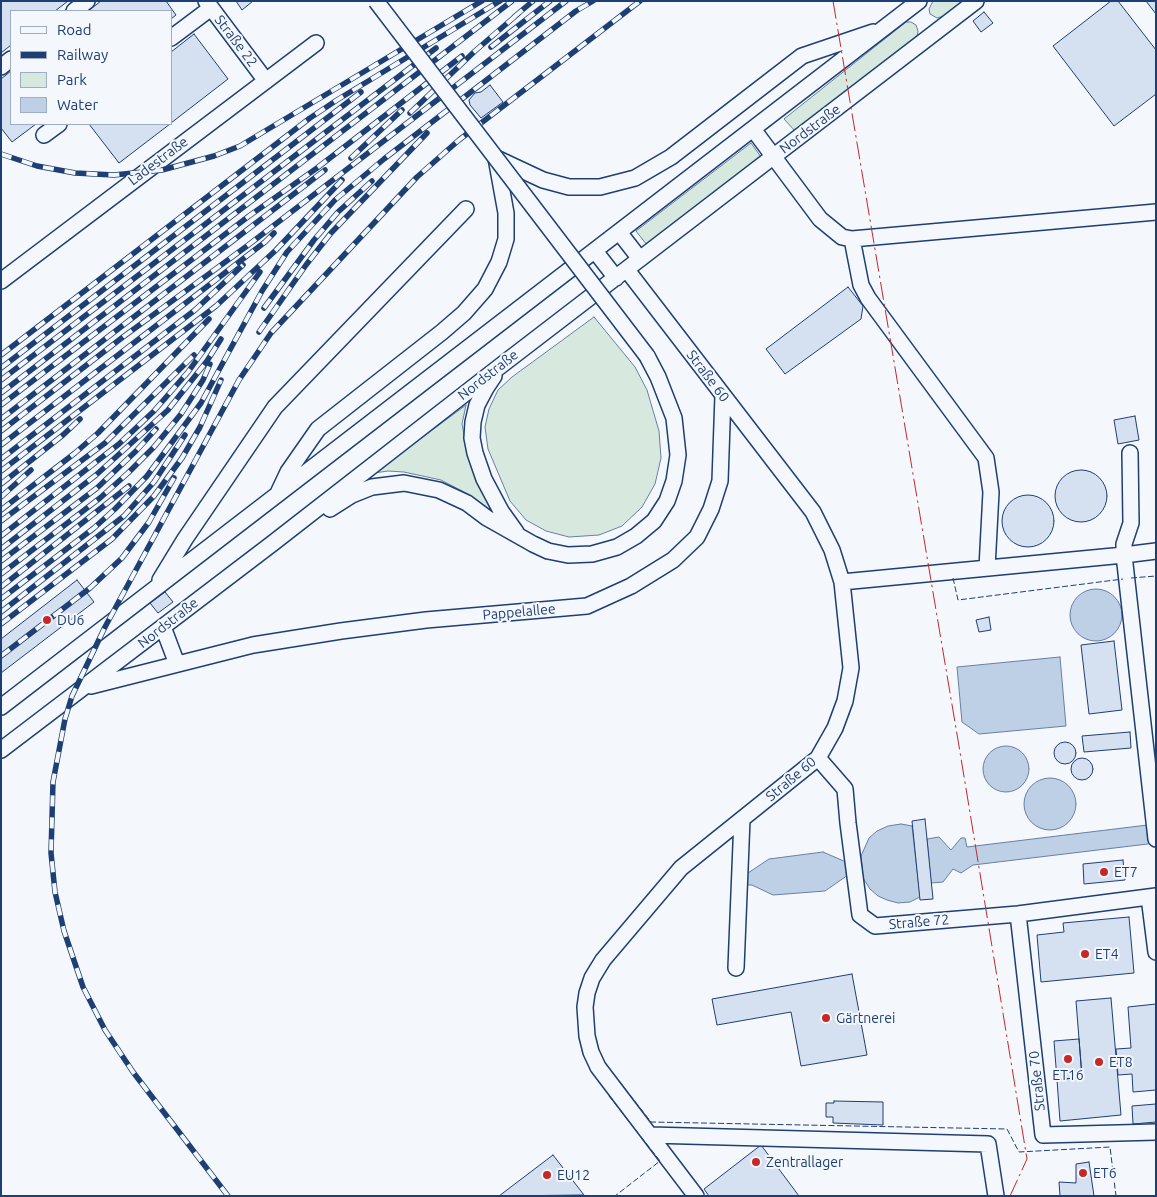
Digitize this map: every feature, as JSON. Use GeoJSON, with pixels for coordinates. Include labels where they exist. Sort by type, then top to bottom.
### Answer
{"type":"FeatureCollection","features":[{"type":"Feature","properties":{"kind":"street"},"geometry":{"type":"LineString","coordinates":[[75,10],[87,1]]}},
{"type":"Feature","properties":{"kind":"street"},"geometry":{"type":"LineString","coordinates":[[273,543],[352,495],[372,487],[404,483],[439,490],[467,503],[488,518],[548,551],[568,555],[592,554],[618,547],[636,536],[654,521],[667,501],[674,481],[678,455],[674,418],[658,376],[647,356],[376,1]]}},
{"type":"Feature","properties":{"kind":"street","name":"Nordstraße"},"geometry":{"type":"LineString","coordinates":[[1,750],[164,627],[502,364],[622,274],[976,1]]}},
{"type":"Feature","properties":{"kind":"street"},"geometry":{"type":"LineString","coordinates":[[1,707],[915,3]]}},
{"type":"Feature","properties":{"kind":"street"},"geometry":{"type":"LineString","coordinates":[[172,37],[208,5]]}},
{"type":"Feature","properties":{"kind":"street","name":"Straße 22"},"geometry":{"type":"LineString","coordinates":[[208,5],[266,80]]}},
{"type":"Feature","properties":{"kind":"street"},"geometry":{"type":"LineString","coordinates":[[496,158],[543,180],[569,187],[600,187],[635,178],[671,157],[802,56],[884,28]]}},
{"type":"Feature","properties":{"kind":"street","name":"Ladestraße"},"geometry":{"type":"LineString","coordinates":[[1,281],[316,43]]}},
{"type":"Feature","properties":{"kind":"street"},"geometry":{"type":"LineString","coordinates":[[44,135],[58,125]]}},
{"type":"Feature","properties":{"kind":"street"},"geometry":{"type":"LineString","coordinates":[[753,129],[820,219],[842,237],[852,239],[1156,212]]}},
{"type":"Feature","properties":{"kind":"street"},"geometry":{"type":"LineString","coordinates":[[277,495],[288,472],[318,429],[464,314],[485,289],[499,262],[506,239],[506,213],[496,158]]}},
{"type":"Feature","properties":{"kind":"street"},"geometry":{"type":"LineString","coordinates":[[156,588],[185,539],[276,406],[466,209]]}},
{"type":"Feature","properties":{"kind":"street"},"geometry":{"type":"LineString","coordinates":[[620,232],[640,259]]}},
{"type":"Feature","properties":{"kind":"street"},"geometry":{"type":"LineString","coordinates":[[852,239],[860,285],[986,458],[991,492],[987,568]]}},
{"type":"Feature","properties":{"kind":"street","name":"Straße 60"},"geometry":{"type":"LineString","coordinates":[[595,251],[622,274],[723,395],[813,512],[832,550],[842,582],[852,668],[845,701],[835,728],[818,758],[681,868],[603,960],[592,978],[587,993],[585,1021],[591,1052],[598,1067],[696,1196]]}},
{"type":"Feature","properties":{"kind":"street"},"geometry":{"type":"LineString","coordinates":[[502,364],[477,405],[472,438],[484,479],[501,511],[518,535]]}},
{"type":"Feature","properties":{"kind":"street","name":"Pappelallee"},"geometry":{"type":"LineString","coordinates":[[85,687],[253,645],[426,620],[587,606],[631,586],[673,560],[685,549],[697,537],[711,509],[720,481],[723,395]]}},
{"type":"Feature","properties":{"kind":"street"},"geometry":{"type":"LineString","coordinates":[[1130,453],[1131,523],[1124,544],[1124,555],[1156,839]]}},
{"type":"Feature","properties":{"kind":"street"},"geometry":{"type":"LineString","coordinates":[[842,582],[1156,551]]}},
{"type":"Feature","properties":{"kind":"street"},"geometry":{"type":"LineString","coordinates":[[164,627],[177,664]]}},
{"type":"Feature","properties":{"kind":"street","name":"Straße 72"},"geometry":{"type":"LineString","coordinates":[[818,758],[845,789],[860,915],[875,926],[1018,914],[1152,896]]}},
{"type":"Feature","properties":{"kind":"street"},"geometry":{"type":"LineString","coordinates":[[736,968],[742,819]]}},
{"type":"Feature","properties":{"kind":"street"},"geometry":{"type":"LineString","coordinates":[[1152,896],[1156,952]]}},
{"type":"Feature","properties":{"kind":"street","name":"Straße 70"},"geometry":{"type":"LineString","coordinates":[[1018,914],[1043,1135],[1156,1132]]}},
{"type":"Feature","properties":{"kind":"street"},"geometry":{"type":"LineString","coordinates":[[650,1135],[988,1144],[996,1196]]}},
{"type":"Feature","properties":{"kind":"green space"},"geometry":{"type":"Polygon","coordinates":[[[933,1],[964,1],[944,16],[937,18],[930,14],[929,9],[933,1]]]}},
{"type":"Feature","properties":{"kind":"green space"},"geometry":{"type":"Polygon","coordinates":[[[906,22],[916,25],[917,37],[795,131],[784,119],[906,22]]]}},
{"type":"Feature","properties":{"kind":"green space"},"geometry":{"type":"Polygon","coordinates":[[[751,143],[761,157],[647,245],[636,231],[751,143]]]}},
{"type":"Feature","properties":{"kind":"green space"},"geometry":{"type":"Polygon","coordinates":[[[594,317],[635,367],[647,390],[659,431],[661,458],[655,484],[642,507],[622,526],[599,535],[569,537],[546,531],[526,520],[510,501],[488,449],[485,427],[489,409],[498,390],[512,377],[594,317]]]}},
{"type":"Feature","properties":{"kind":"green space"},"geometry":{"type":"Polygon","coordinates":[[[466,405],[462,424],[468,456],[494,513],[464,492],[441,480],[404,472],[388,471],[374,473],[466,405]]]}},
{"type":"Feature","properties":{"kind":"water"},"geometry":{"type":"Polygon","coordinates":[[[1091,589],[1101,589],[1111,593],[1118,600],[1122,615],[1118,630],[1111,637],[1101,641],[1091,641],[1081,637],[1074,630],[1070,620],[1070,610],[1074,600],[1081,593],[1091,589]]]}},
{"type":"Feature","properties":{"kind":"water"},"geometry":{"type":"Polygon","coordinates":[[[1060,657],[1066,726],[979,734],[962,722],[957,667],[1060,657]]]}},
{"type":"Feature","properties":{"kind":"water"},"geometry":{"type":"Polygon","coordinates":[[[1006,746],[1019,750],[1025,756],[1029,769],[1025,782],[1019,788],[1006,792],[993,788],[987,782],[983,769],[987,756],[993,750],[1006,746]]]}},
{"type":"Feature","properties":{"kind":"water"},"geometry":{"type":"Polygon","coordinates":[[[1045,778],[1055,778],[1065,782],[1072,789],[1076,804],[1072,819],[1065,826],[1055,830],[1045,830],[1035,826],[1028,819],[1024,809],[1024,799],[1028,789],[1035,782],[1045,778]]]}},
{"type":"Feature","properties":{"kind":"water"},"geometry":{"type":"Polygon","coordinates":[[[901,824],[912,826],[920,897],[910,902],[898,903],[878,896],[870,889],[863,878],[861,856],[869,838],[877,831],[888,826],[901,824]]]}},
{"type":"Feature","properties":{"kind":"water"},"geometry":{"type":"Polygon","coordinates":[[[1156,824],[1156,843],[973,865],[961,873],[953,869],[943,882],[931,883],[927,839],[939,837],[951,850],[961,838],[965,838],[967,847],[1156,824]]]}},
{"type":"Feature","properties":{"kind":"water"},"geometry":{"type":"Polygon","coordinates":[[[823,852],[846,862],[848,875],[825,891],[773,895],[752,885],[743,885],[743,873],[748,873],[769,859],[823,852]]]}},
{"type":"Feature","properties":{"kind":"building"},"geometry":{"type":"Polygon","coordinates":[[[1,1],[68,1],[56,10],[10,10],[10,46],[1,53],[1,1]]]}},
{"type":"Feature","properties":{"kind":"building"},"geometry":{"type":"Polygon","coordinates":[[[101,1],[166,1],[176,15],[172,18],[172,10],[89,10],[101,1]]]}},
{"type":"Feature","properties":{"kind":"building"},"geometry":{"type":"Polygon","coordinates":[[[236,1],[253,1],[242,10],[236,1]]]}},
{"type":"Feature","properties":{"kind":"building"},"geometry":{"type":"Polygon","coordinates":[[[1111,1],[1118,1],[1156,50],[1156,94],[1114,126],[1053,46],[1111,1]]]}},
{"type":"Feature","properties":{"kind":"building"},"geometry":{"type":"Polygon","coordinates":[[[1146,1],[1156,1],[1156,14],[1146,1]]]}},
{"type":"Feature","properties":{"kind":"building"},"geometry":{"type":"Polygon","coordinates":[[[984,12],[993,23],[981,32],[973,21],[984,12]]]}},
{"type":"Feature","properties":{"kind":"building"},"geometry":{"type":"Polygon","coordinates":[[[194,34],[228,79],[172,122],[172,51],[194,34]]]}},
{"type":"Feature","properties":{"kind":"building"},"geometry":{"type":"Polygon","coordinates":[[[10,72],[10,125],[35,125],[12,142],[1,128],[1,79],[10,72]]]}},
{"type":"Feature","properties":{"kind":"building"},"geometry":{"type":"Polygon","coordinates":[[[490,85],[503,102],[481,118],[470,105],[469,100],[475,93],[481,92],[490,85]]]}},
{"type":"Feature","properties":{"kind":"building"},"geometry":{"type":"Polygon","coordinates":[[[90,125],[169,125],[119,163],[90,125]]]}},
{"type":"Feature","properties":{"kind":"building"},"geometry":{"type":"Polygon","coordinates":[[[848,287],[863,306],[861,319],[785,374],[766,349],[848,287]]]}},
{"type":"Feature","properties":{"kind":"building"},"geometry":{"type":"Polygon","coordinates":[[[1135,416],[1139,440],[1118,444],[1114,420],[1135,416]]]}},
{"type":"Feature","properties":{"kind":"building"},"geometry":{"type":"Polygon","coordinates":[[[1076,470],[1086,470],[1095,474],[1103,482],[1107,496],[1103,510],[1095,518],[1086,522],[1076,522],[1067,518],[1059,510],[1055,501],[1055,491],[1059,482],[1067,474],[1076,470]]]}},
{"type":"Feature","properties":{"kind":"building"},"geometry":{"type":"Polygon","coordinates":[[[1023,495],[1033,495],[1042,499],[1050,507],[1054,521],[1050,535],[1042,543],[1033,547],[1023,547],[1014,543],[1006,535],[1002,526],[1002,516],[1006,507],[1014,499],[1023,495]]]}},
{"type":"Feature","properties":{"kind":"building","name":"DU6"},"geometry":{"type":"Polygon","coordinates":[[[77,580],[94,602],[1,673],[1,639],[77,580]]]}},
{"type":"Feature","properties":{"kind":"building"},"geometry":{"type":"Polygon","coordinates":[[[165,592],[173,602],[158,613],[150,603],[165,592]]]}},
{"type":"Feature","properties":{"kind":"building"},"geometry":{"type":"Polygon","coordinates":[[[989,617],[991,630],[979,632],[976,620],[989,617]]]}},
{"type":"Feature","properties":{"kind":"building"},"geometry":{"type":"Polygon","coordinates":[[[1114,641],[1122,710],[1089,714],[1081,645],[1114,641]]]}},
{"type":"Feature","properties":{"kind":"building"},"geometry":{"type":"Polygon","coordinates":[[[1130,732],[1131,748],[1084,752],[1082,736],[1130,732]]]}},
{"type":"Feature","properties":{"kind":"building"},"geometry":{"type":"Polygon","coordinates":[[[1065,742],[1073,745],[1076,753],[1073,761],[1065,764],[1057,761],[1054,753],[1057,745],[1065,742]]]}},
{"type":"Feature","properties":{"kind":"building"},"geometry":{"type":"Polygon","coordinates":[[[1082,758],[1090,761],[1093,769],[1090,777],[1082,780],[1074,777],[1071,769],[1074,761],[1082,758]]]}},
{"type":"Feature","properties":{"kind":"building"},"geometry":{"type":"Polygon","coordinates":[[[925,819],[933,899],[920,900],[912,821],[925,819]]]}},
{"type":"Feature","properties":{"kind":"building","name":"ET7"},"geometry":{"type":"Polygon","coordinates":[[[1123,860],[1125,880],[1084,884],[1083,864],[1123,860]]]}},
{"type":"Feature","properties":{"kind":"building","name":"ET4"},"geometry":{"type":"Polygon","coordinates":[[[1129,917],[1134,973],[1041,982],[1037,935],[1064,932],[1063,923],[1129,917]]]}},
{"type":"Feature","properties":{"kind":"building","name":"Gärtnerei"},"geometry":{"type":"Polygon","coordinates":[[[852,974],[867,1055],[801,1066],[791,1012],[717,1025],[712,999],[852,974]]]}},
{"type":"Feature","properties":{"kind":"building","name":"ET8"},"geometry":{"type":"Polygon","coordinates":[[[1111,998],[1121,1115],[1060,1121],[1057,1080],[1082,1077],[1076,1001],[1111,998]]]}},
{"type":"Feature","properties":{"kind":"building"},"geometry":{"type":"Polygon","coordinates":[[[1156,1004],[1156,1090],[1133,1092],[1132,1074],[1118,1075],[1116,1049],[1131,1048],[1128,1007],[1156,1004]]]}},
{"type":"Feature","properties":{"kind":"building","name":"ET16"},"geometry":{"type":"Polygon","coordinates":[[[1079,1039],[1082,1077],[1057,1080],[1054,1041],[1079,1039]]]}},
{"type":"Feature","properties":{"kind":"building"},"geometry":{"type":"Polygon","coordinates":[[[834,1101],[883,1102],[883,1125],[833,1123],[833,1117],[826,1117],[826,1103],[834,1103],[834,1101]]]}},
{"type":"Feature","properties":{"kind":"building"},"geometry":{"type":"Polygon","coordinates":[[[1156,1104],[1156,1122],[1133,1124],[1132,1106],[1156,1104]]]}},
{"type":"Feature","properties":{"kind":"building","name":"Zentrallager"},"geometry":{"type":"Polygon","coordinates":[[[761,1145],[799,1196],[709,1196],[704,1189],[761,1145]]]}},
{"type":"Feature","properties":{"kind":"building","name":"EU12"},"geometry":{"type":"Polygon","coordinates":[[[553,1155],[584,1195],[499,1196],[553,1155]]]}},
{"type":"Feature","properties":{"kind":"building","name":"ET6"},"geometry":{"type":"Polygon","coordinates":[[[1089,1162],[1094,1196],[1060,1196],[1059,1182],[1076,1183],[1076,1164],[1089,1162]]]}},
{"type":"Feature","properties":{"kind":"railway"},"geometry":{"type":"LineString","coordinates":[[1,154],[37,166],[75,173],[114,175],[162,170],[214,156],[240,146],[482,1]]}},
{"type":"Feature","properties":{"kind":"railway"},"geometry":{"type":"LineString","coordinates":[[1,355],[310,118],[500,1]]}},
{"type":"Feature","properties":{"kind":"railway"},"geometry":{"type":"LineString","coordinates":[[1,393],[512,1]]}},
{"type":"Feature","properties":{"kind":"railway"},"geometry":{"type":"LineString","coordinates":[[514,17],[533,1]]}},
{"type":"Feature","properties":{"kind":"railway"},"geometry":{"type":"LineString","coordinates":[[491,47],[550,1]]}},
{"type":"Feature","properties":{"kind":"railway"},"geometry":{"type":"LineString","coordinates":[[1,431],[123,337],[247,246],[566,1]]}},
{"type":"Feature","properties":{"kind":"railway"},"geometry":{"type":"LineString","coordinates":[[1,599],[94,528],[147,476],[201,403],[262,291],[287,252],[335,200],[384,159],[576,11],[593,1]]}},
{"type":"Feature","properties":{"kind":"railway"},"geometry":{"type":"LineString","coordinates":[[228,1196],[133,1072],[105,1030],[83,987],[64,931],[55,892],[51,853],[53,782],[65,719],[72,696],[105,627],[239,380],[271,333],[417,177],[459,140],[640,1]]}},
{"type":"Feature","properties":{"kind":"railway"},"geometry":{"type":"LineString","coordinates":[[410,113],[475,51],[519,13]]}},
{"type":"Feature","properties":{"kind":"railway"},"geometry":{"type":"LineString","coordinates":[[1,380],[436,48]]}},
{"type":"Feature","properties":{"kind":"railway"},"geometry":{"type":"LineString","coordinates":[[1,405],[249,216],[317,168],[462,56]]}},
{"type":"Feature","properties":{"kind":"railway"},"geometry":{"type":"LineString","coordinates":[[1,368],[361,92]]}},
{"type":"Feature","properties":{"kind":"railway"},"geometry":{"type":"LineString","coordinates":[[351,158],[402,110]]}},
{"type":"Feature","properties":{"kind":"railway"},"geometry":{"type":"LineString","coordinates":[[259,332],[331,233],[427,133]]}},
{"type":"Feature","properties":{"kind":"railway"},"geometry":{"type":"LineString","coordinates":[[1,419],[325,170]]}},
{"type":"Feature","properties":{"kind":"railway"},"geometry":{"type":"LineString","coordinates":[[1,471],[216,306],[276,250],[342,180]]}},
{"type":"Feature","properties":{"kind":"railway"},"geometry":{"type":"LineString","coordinates":[[264,308],[314,240],[338,212],[372,181]]}},
{"type":"Feature","properties":{"kind":"railway"},"geometry":{"type":"LineString","coordinates":[[1,445],[265,242],[274,233]]}},
{"type":"Feature","properties":{"kind":"railway"},"geometry":{"type":"LineString","coordinates":[[1,459],[195,310],[243,265]]}},
{"type":"Feature","properties":{"kind":"railway"},"geometry":{"type":"LineString","coordinates":[[1,536],[119,444],[154,411],[188,372],[260,272]]}},
{"type":"Feature","properties":{"kind":"railway"},"geometry":{"type":"LineString","coordinates":[[1,510],[98,433],[209,319]]}},
{"type":"Feature","properties":{"kind":"railway"},"geometry":{"type":"LineString","coordinates":[[1,549],[96,475],[168,410],[207,361],[221,339]]}},
{"type":"Feature","properties":{"kind":"railway"},"geometry":{"type":"LineString","coordinates":[[1,521],[105,443],[194,355]]}},
{"type":"Feature","properties":{"kind":"railway"},"geometry":{"type":"LineString","coordinates":[[1,574],[100,498],[154,447],[181,414],[203,380],[210,364]]}},
{"type":"Feature","properties":{"kind":"railway"},"geometry":{"type":"LineString","coordinates":[[1,624],[112,539],[154,496],[182,458],[200,427],[221,380]]}},
{"type":"Feature","properties":{"kind":"railway"},"geometry":{"type":"LineString","coordinates":[[1,484],[63,435],[80,419]]}},
{"type":"Feature","properties":{"kind":"railway"},"geometry":{"type":"LineString","coordinates":[[1,561],[97,488],[156,429]]}},
{"type":"Feature","properties":{"kind":"railway"},"geometry":{"type":"LineString","coordinates":[[1,612],[124,516],[154,482],[185,435]]}},
{"type":"Feature","properties":{"kind":"railway"},"geometry":{"type":"LineString","coordinates":[[1,497],[31,470]]}},
{"type":"Feature","properties":{"kind":"railway"},"geometry":{"type":"LineString","coordinates":[[1,656],[90,588],[122,558],[149,522],[174,478]]}},
{"type":"Feature","properties":{"kind":"railway"},"geometry":{"type":"LineString","coordinates":[[1,587],[129,486]]}},
{"type":"Feature","properties":{"kind":"fence"},"geometry":{"type":"LineString","coordinates":[[1131,578],[1156,576]]}},
{"type":"Feature","properties":{"kind":"fence"},"geometry":{"type":"LineString","coordinates":[[953,578],[958,600],[1123,579]]}},
{"type":"Feature","properties":{"kind":"fence"},"geometry":{"type":"LineString","coordinates":[[619,1081],[651,1122],[1007,1129],[1019,1152],[1110,1147],[1116,1196]]}},
{"type":"Feature","properties":{"kind":"fence"},"geometry":{"type":"LineString","coordinates":[[609,1096],[660,1161],[615,1196]]}},
{"type":"Feature","properties":{"kind":"power"},"geometry":{"type":"LineString","coordinates":[[833,1],[1027,1159],[1010,1196]]}},
{"type":"Feature","properties":{"kind":"place","name":"DU6"},"geometry":{"type":"Point","coordinates":[47,620]}},
{"type":"Feature","properties":{"kind":"place","name":"ET7"},"geometry":{"type":"Point","coordinates":[1104,872]}},
{"type":"Feature","properties":{"kind":"place","name":"ET4"},"geometry":{"type":"Point","coordinates":[1085,954]}},
{"type":"Feature","properties":{"kind":"place","name":"Gärtnerei"},"geometry":{"type":"Point","coordinates":[826,1018]}},
{"type":"Feature","properties":{"kind":"place","name":"ET16"},"geometry":{"type":"Point","coordinates":[1068,1059]}},
{"type":"Feature","properties":{"kind":"place","name":"ET8"},"geometry":{"type":"Point","coordinates":[1099,1062]}},
{"type":"Feature","properties":{"kind":"place","name":"Zentrallager"},"geometry":{"type":"Point","coordinates":[756,1162]}},
{"type":"Feature","properties":{"kind":"place","name":"ET6"},"geometry":{"type":"Point","coordinates":[1083,1173]}},
{"type":"Feature","properties":{"kind":"place","name":"EU12"},"geometry":{"type":"Point","coordinates":[547,1175]}}]}
